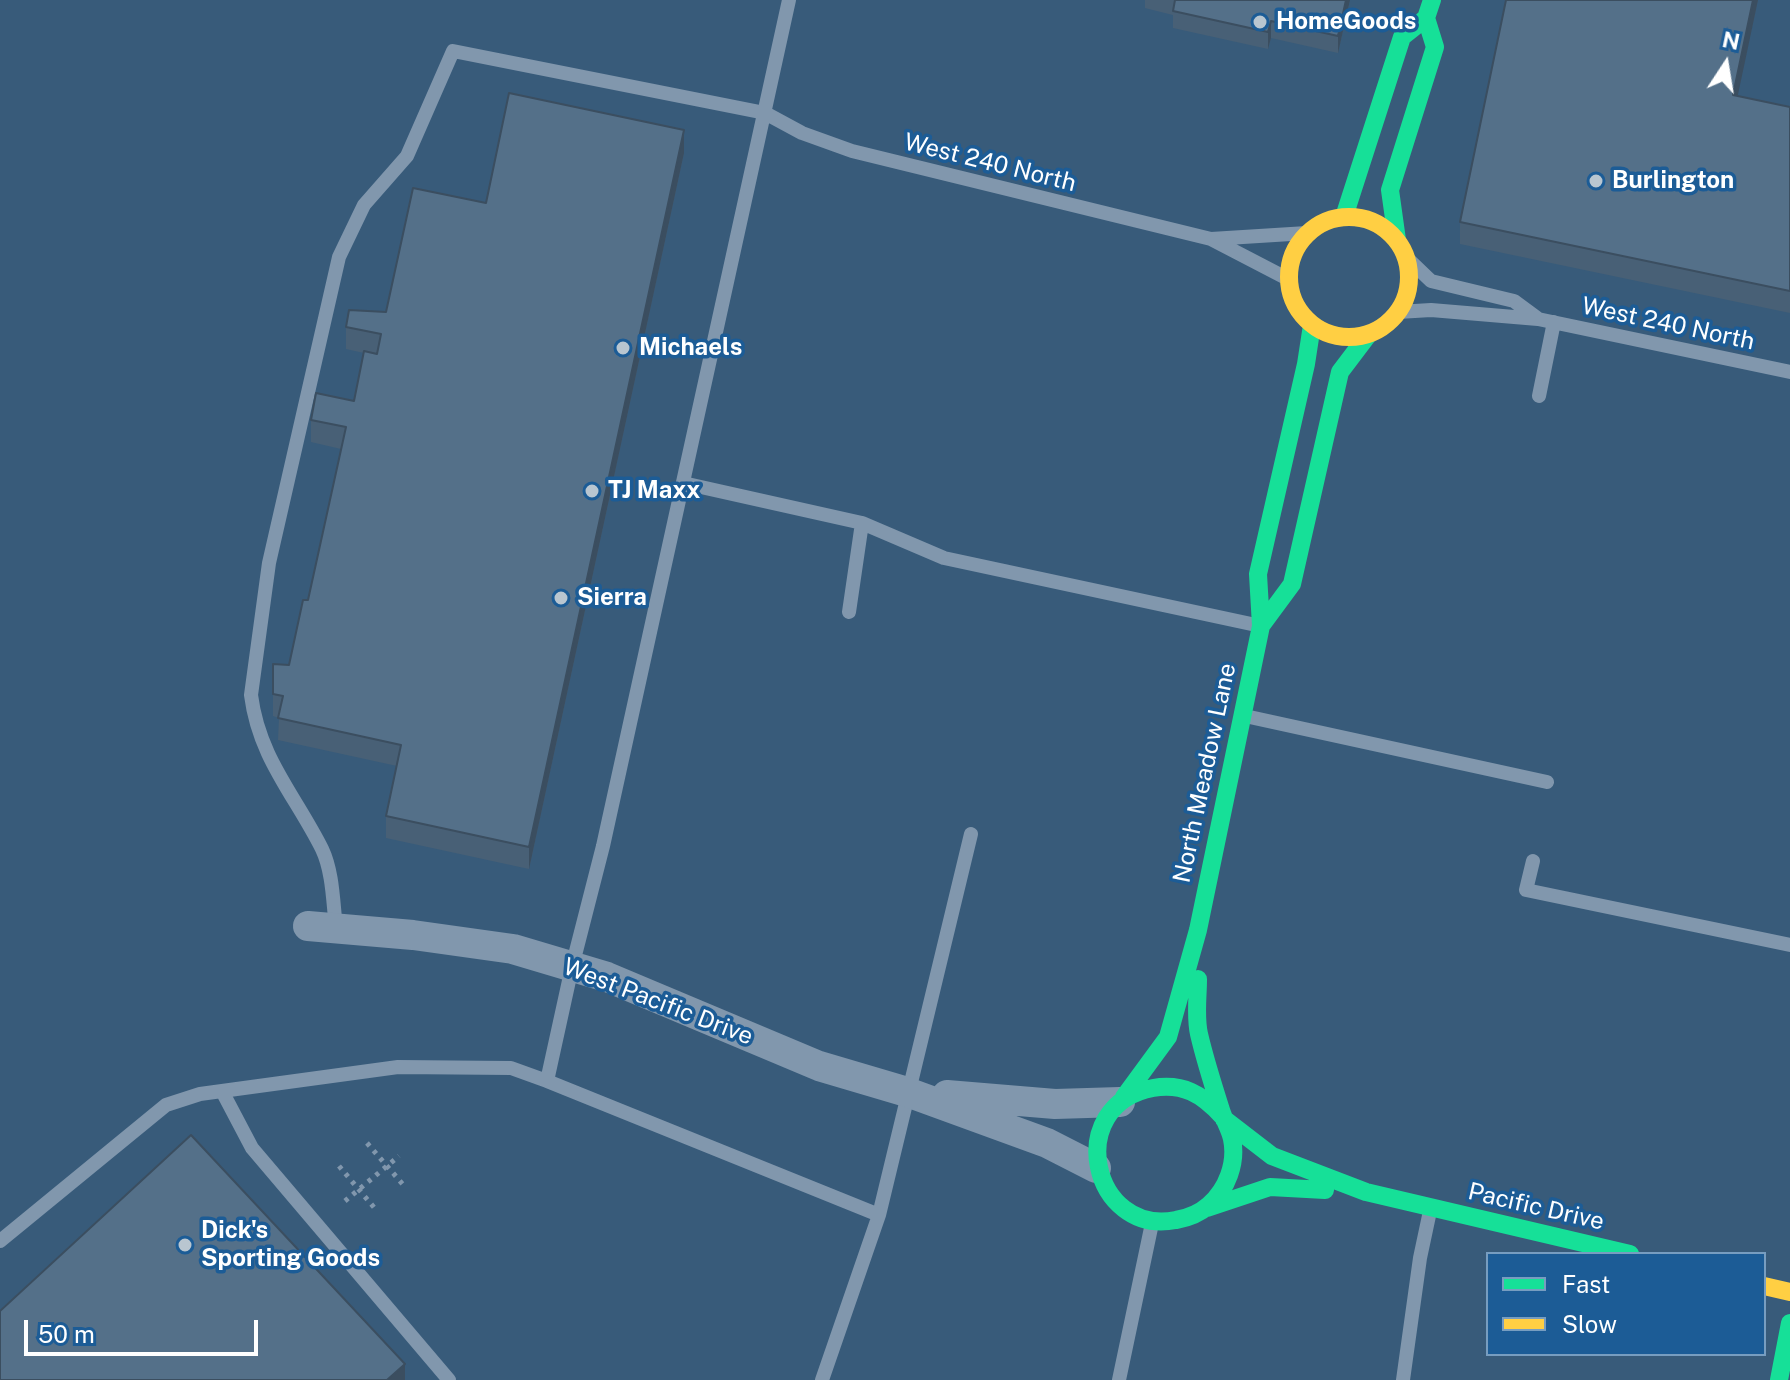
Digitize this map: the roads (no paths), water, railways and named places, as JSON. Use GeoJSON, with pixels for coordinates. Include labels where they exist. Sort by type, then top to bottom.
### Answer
{"type":"FeatureCollection","features":[{"type":"Feature","properties":{"kind":"street"},"geometry":{"type":"LineString","coordinates":[[1344,217],[1402,37],[1429,9]]}},
{"type":"Feature","properties":{"kind":"street"},"geometry":{"type":"LineString","coordinates":[[1397,240],[1390,190],[1435,47],[1429,9]]}},
{"type":"Feature","properties":{"kind":"street"},"geometry":{"type":"LineString","coordinates":[[1344,217],[1364,218],[1382,226],[1397,240],[1410,271],[1409,286],[1398,312],[1385,326],[1368,335],[1348,338],[1329,335],[1299,313],[1291,297],[1288,279],[1293,254],[1307,233],[1324,222],[1344,217]]}},
{"type":"Feature","properties":{"kind":"street","name":"North Meadow Lane"},"geometry":{"type":"LineString","coordinates":[[1122,1100],[1168,1037],[1198,930],[1240,715],[1261,626],[1258,574],[1306,364],[1312,325]]}},
{"type":"Feature","properties":{"kind":"street","name":"North Meadow Lane"},"geometry":{"type":"LineString","coordinates":[[1261,626],[1292,584],[1340,372],[1368,335]]}},
{"type":"Feature","properties":{"kind":"street","name":"West Pacific Drive"},"geometry":{"type":"LineString","coordinates":[[322,927],[413,935],[513,949],[617,981],[819,1066],[907,1092],[1047,1143],[1096,1168]]}},
{"type":"Feature","properties":{"kind":"street","name":"North Meadow Lane"},"geometry":{"type":"LineString","coordinates":[[1198,930],[1198,1032],[1223,1117]]}},
{"type":"Feature","properties":{"kind":"street"},"geometry":{"type":"LineString","coordinates":[[1366,1192],[1270,1187],[1207,1208],[1186,1220],[1152,1224],[1133,1215],[1113,1200],[1106,1190],[1096,1168],[1096,1142],[1104,1120],[1122,1100],[1145,1087],[1178,1086],[1201,1095],[1272,1156],[1366,1192],[1431,1207]]}},
{"type":"Feature","properties":{"kind":"street","name":"West Pacific Drive"},"geometry":{"type":"LineString","coordinates":[[907,1092],[1055,1104],[1122,1100]]}},
{"type":"Feature","properties":{"kind":"street"},"geometry":{"type":"LineString","coordinates":[[1207,1208],[1225,1188],[1233,1165],[1232,1138],[1223,1117]]}},
{"type":"Feature","properties":{"kind":"street","name":"Pacific Drive"},"geometry":{"type":"LineString","coordinates":[[1431,1207],[1622,1252]]}},
{"type":"Feature","properties":{"kind":"street"},"geometry":{"type":"LineString","coordinates":[[1766,1286],[1790,1292]]}},
{"type":"Feature","properties":{"kind":"street"},"geometry":{"type":"LineString","coordinates":[[1779,1380],[1790,1323]]}},
{"type":"Feature","properties":{"kind":"lane"},"geometry":{"type":"LineString","coordinates":[[547,1081],[603,846],[789,0]]}},
{"type":"Feature","properties":{"kind":"lane","name":"West 240 North"},"geometry":{"type":"LineString","coordinates":[[322,927],[324,853],[267,757],[253,714],[251,695],[269,563],[339,257],[364,205],[407,156],[453,51],[765,113],[802,133],[852,151],[1211,239],[1288,279]]}},
{"type":"Feature","properties":{"kind":"lane","name":"West 240 North"},"geometry":{"type":"LineString","coordinates":[[1211,239],[1307,233]]}},
{"type":"Feature","properties":{"kind":"lane","name":"West 240 North"},"geometry":{"type":"LineString","coordinates":[[1406,257],[1431,281],[1514,301],[1538,319]]}},
{"type":"Feature","properties":{"kind":"lane","name":"West 240 North"},"geometry":{"type":"LineString","coordinates":[[1398,312],[1431,310],[1538,319],[1790,372]]}},
{"type":"Feature","properties":{"kind":"lane"},"geometry":{"type":"LineString","coordinates":[[1539,396],[1554,322]]}},
{"type":"Feature","properties":{"kind":"lane"},"geometry":{"type":"LineString","coordinates":[[683,483],[862,523],[944,558],[1261,626]]}},
{"type":"Feature","properties":{"kind":"lane"},"geometry":{"type":"LineString","coordinates":[[849,612],[862,523]]}},
{"type":"Feature","properties":{"kind":"lane"},"geometry":{"type":"LineString","coordinates":[[1240,715],[1547,782]]}},
{"type":"Feature","properties":{"kind":"lane"},"geometry":{"type":"LineString","coordinates":[[822,1380],[879,1215],[971,834]]}},
{"type":"Feature","properties":{"kind":"lane"},"geometry":{"type":"LineString","coordinates":[[1533,861],[1526,890],[1790,945]]}},
{"type":"Feature","properties":{"kind":"lane"},"geometry":{"type":"LineString","coordinates":[[0,1241],[166,1105],[200,1094],[398,1067],[511,1068],[879,1215]]}},
{"type":"Feature","properties":{"kind":"lane"},"geometry":{"type":"LineString","coordinates":[[222,1091],[252,1148],[449,1380]]}},
{"type":"Feature","properties":{"kind":"lane"},"geometry":{"type":"LineString","coordinates":[[1403,1380],[1420,1258],[1431,1207]]}},
{"type":"Feature","properties":{"kind":"lane"},"geometry":{"type":"LineString","coordinates":[[1119,1380],[1152,1224]]}},
{"type":"Feature","properties":{"kind":"place","name":"HomeGoods"},"geometry":{"type":"Point","coordinates":[1260,22]}},
{"type":"Feature","properties":{"kind":"place","name":"Burlington"},"geometry":{"type":"Point","coordinates":[1596,181]}},
{"type":"Feature","properties":{"kind":"place","name":"Michaels"},"geometry":{"type":"Point","coordinates":[623,348]}},
{"type":"Feature","properties":{"kind":"place","name":"TJ Maxx"},"geometry":{"type":"Point","coordinates":[592,491]}},
{"type":"Feature","properties":{"kind":"place","name":"Sierra"},"geometry":{"type":"Point","coordinates":[561,598]}},
{"type":"Feature","properties":{"kind":"place","name":"Dick's Sporting Goods"},"geometry":{"type":"Point","coordinates":[185,1245]}}]}
